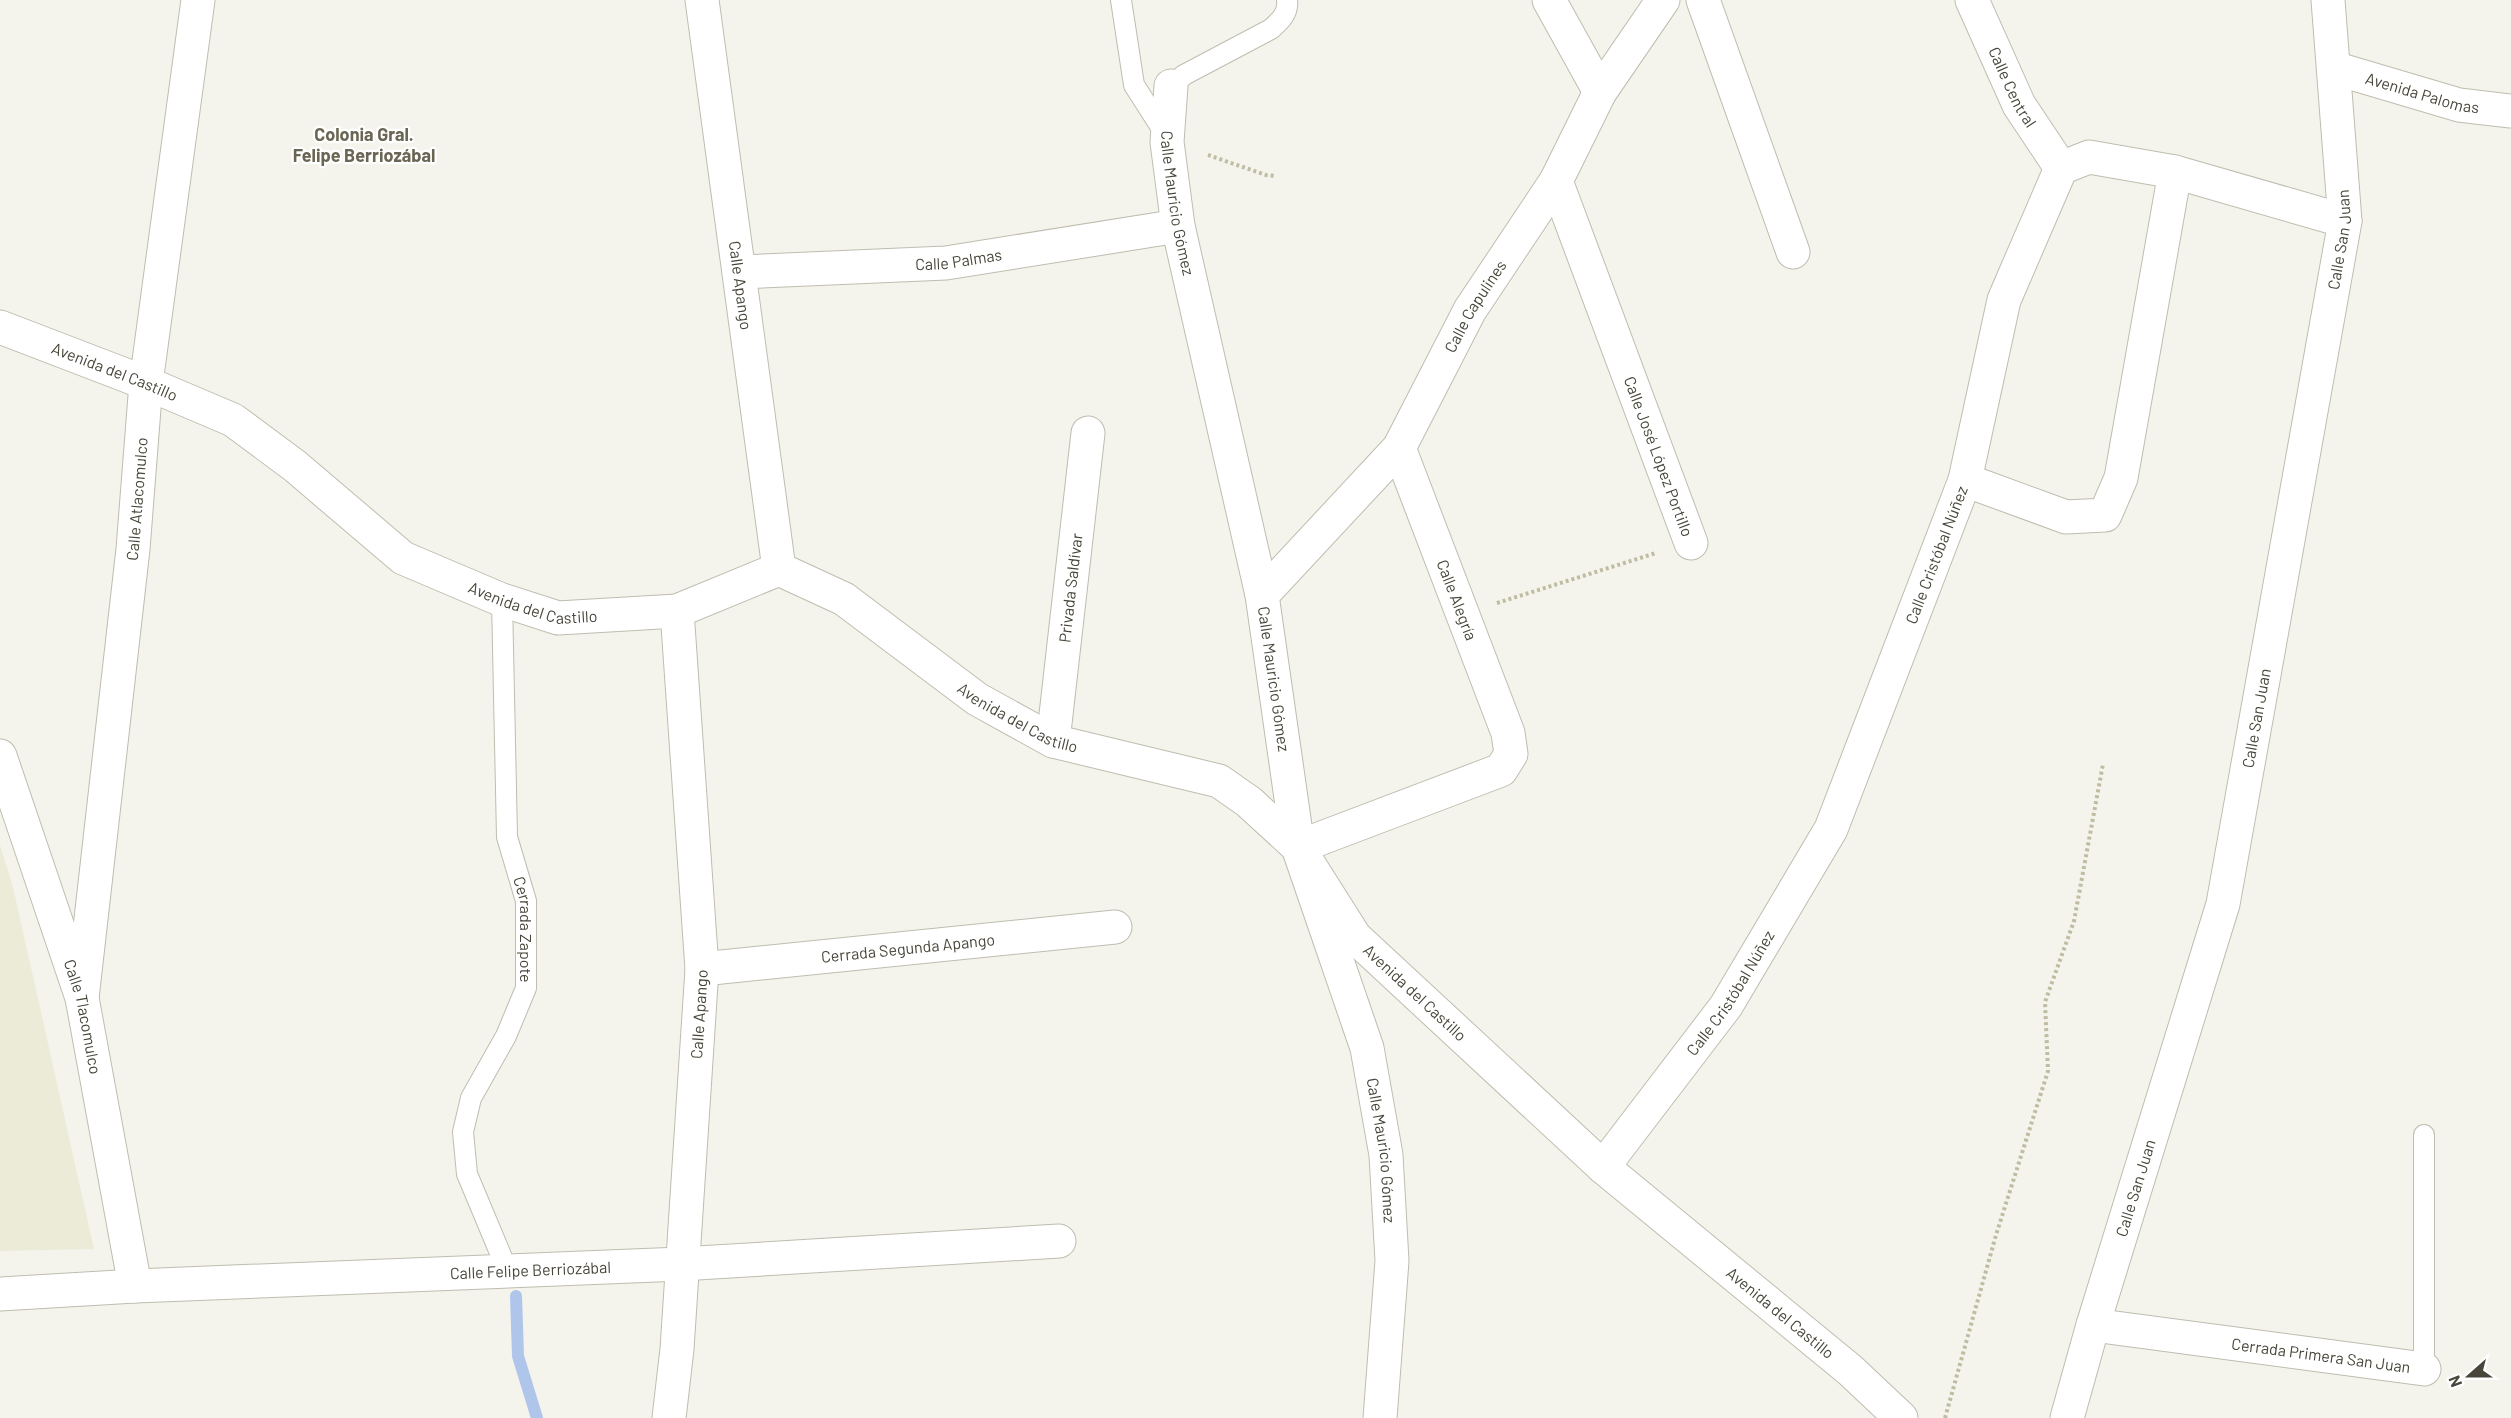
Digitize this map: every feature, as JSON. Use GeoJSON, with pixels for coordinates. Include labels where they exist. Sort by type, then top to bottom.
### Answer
{"type":"FeatureCollection","features":[{"type":"Feature","properties":{"kind":"street","name":"Calle Atlacomulco"},"geometry":{"type":"LineString","coordinates":[[82,998],[133,549],[146,383],[198,0]]}},
{"type":"Feature","properties":{"kind":"street","name":"Calle Apango"},"geometry":{"type":"LineString","coordinates":[[702,0],[780,569]]}},
{"type":"Feature","properties":{"kind":"street"},"geometry":{"type":"LineString","coordinates":[[1549,0],[1600,92]]}},
{"type":"Feature","properties":{"kind":"street","name":"Calle Capulines"},"geometry":{"type":"LineString","coordinates":[[1262,595],[1399,448],[1470,310],[1556,181],[1600,92],[1663,0]]}},
{"type":"Feature","properties":{"kind":"street"},"geometry":{"type":"LineString","coordinates":[[1703,0],[1793,252]]}},
{"type":"Feature","properties":{"kind":"street","name":"Calle Central"},"geometry":{"type":"LineString","coordinates":[[1972,0],[2019,105],[2061,168]]}},
{"type":"Feature","properties":{"kind":"street","name":"Calle San Juan"},"geometry":{"type":"LineString","coordinates":[[2067,1418],[2093,1325],[2223,904],[2345,222],[2328,0]]}},
{"type":"Feature","properties":{"kind":"street","name":"Avenida Palomas"},"geometry":{"type":"LineString","coordinates":[[2334,69],[2459,105],[2511,111]]}},
{"type":"Feature","properties":{"kind":"street","name":"Calle Mauricio Gómez"},"geometry":{"type":"LineString","coordinates":[[1171,86],[1167,139],[1178,226],[1262,595],[1298,847],[1366,1048],[1386,1155],[1392,1261],[1380,1418]]}},
{"type":"Feature","properties":{"kind":"street"},"geometry":{"type":"LineString","coordinates":[[2061,168],[2089,157],[2175,172],[2345,222]]}},
{"type":"Feature","properties":{"kind":"street","name":"Calle Cristóbal Núñez"},"geometry":{"type":"LineString","coordinates":[[1603,1167],[1726,1006],[1831,829],[1965,480],[2004,300],[2061,168]]}},
{"type":"Feature","properties":{"kind":"street"},"geometry":{"type":"LineString","coordinates":[[1965,480],[2066,517],[2105,515],[2121,478],[2175,172]]}},
{"type":"Feature","properties":{"kind":"street","name":"Calle José López Portillo"},"geometry":{"type":"LineString","coordinates":[[1556,181],[1691,543]]}},
{"type":"Feature","properties":{"kind":"street","name":"Calle Palmas"},"geometry":{"type":"LineString","coordinates":[[739,272],[946,263],[1178,226]]}},
{"type":"Feature","properties":{"kind":"street","name":"Avenida del Castillo"},"geometry":{"type":"LineString","coordinates":[[0,327],[146,383],[233,420],[295,466],[403,558],[502,600],[558,618],[677,611],[780,569],[844,599],[977,699],[1053,741],[1218,781],[1249,802],[1298,847],[1355,937],[1603,1167],[1850,1370],[1901,1418]]}},
{"type":"Feature","properties":{"kind":"street","name":"Privada Saldívar"},"geometry":{"type":"LineString","coordinates":[[1053,741],[1088,433]]}},
{"type":"Feature","properties":{"kind":"street","name":"Calle Alegría"},"geometry":{"type":"LineString","coordinates":[[1298,847],[1501,770],[1511,754],[1508,733],[1399,448]]}},
{"type":"Feature","properties":{"kind":"street","name":"Calle Apango"},"geometry":{"type":"LineString","coordinates":[[669,1418],[677,1349],[702,969],[677,611]]}},
{"type":"Feature","properties":{"kind":"street","name":"Calle Tlacomulco"},"geometry":{"type":"LineString","coordinates":[[0,756],[82,998],[135,1286]]}},
{"type":"Feature","properties":{"kind":"street","name":"Cerrada Segunda Apango"},"geometry":{"type":"LineString","coordinates":[[702,969],[1115,927]]}},
{"type":"Feature","properties":{"kind":"street","name":"Calle Felipe Berriozábal"},"geometry":{"type":"LineString","coordinates":[[0,1294],[135,1286],[681,1264],[1059,1242]]}},
{"type":"Feature","properties":{"kind":"street","name":"Cerrada Primera San Juan"},"geometry":{"type":"LineString","coordinates":[[2093,1325],[2424,1369]]}},
{"type":"Feature","properties":{"kind":"lane"},"geometry":{"type":"LineString","coordinates":[[1121,0],[1134,85],[1167,139]]}},
{"type":"Feature","properties":{"kind":"lane","name":"Calle Mauricio Gómez"},"geometry":{"type":"LineString","coordinates":[[1171,86],[1184,75],[1271,29],[1281,21],[1288,6],[1287,0]]}},
{"type":"Feature","properties":{"kind":"lane","name":"Cerrada Zapote"},"geometry":{"type":"LineString","coordinates":[[502,600],[507,837],[526,901],[526,988],[506,1036],[471,1098],[463,1132],[467,1174],[508,1272]]}},
{"type":"Feature","properties":{"kind":"lane","name":"Cerrada Primera San Juan"},"geometry":{"type":"LineString","coordinates":[[2424,1135],[2424,1369]]}},
{"type":"Feature","properties":{"kind":"path"},"geometry":{"type":"LineString","coordinates":[[1167,139],[1276,176]]}},
{"type":"Feature","properties":{"kind":"path","name":"Calle José López Portillo"},"geometry":{"type":"LineString","coordinates":[[1462,613],[1691,543]]}},
{"type":"Feature","properties":{"kind":"path"},"geometry":{"type":"LineString","coordinates":[[1945,1418],[1996,1235],[2048,1071],[2045,1002],[2074,921],[2103,764]]}},
{"type":"Feature","properties":{"kind":"shaded area"},"geometry":{"type":"Polygon","coordinates":[[[0,845],[13,887],[94,1249],[0,1251],[0,845]]]}},
{"type":"Feature","properties":{"kind":"waterway"},"geometry":{"type":"LineString","coordinates":[[516,1296],[518,1356],[537,1418]]}},
{"type":"Feature","properties":{"kind":"district","name":"Colonia Gral. Felipe Berriozábal"},"geometry":{"type":"Point","coordinates":[364,145]}}]}
